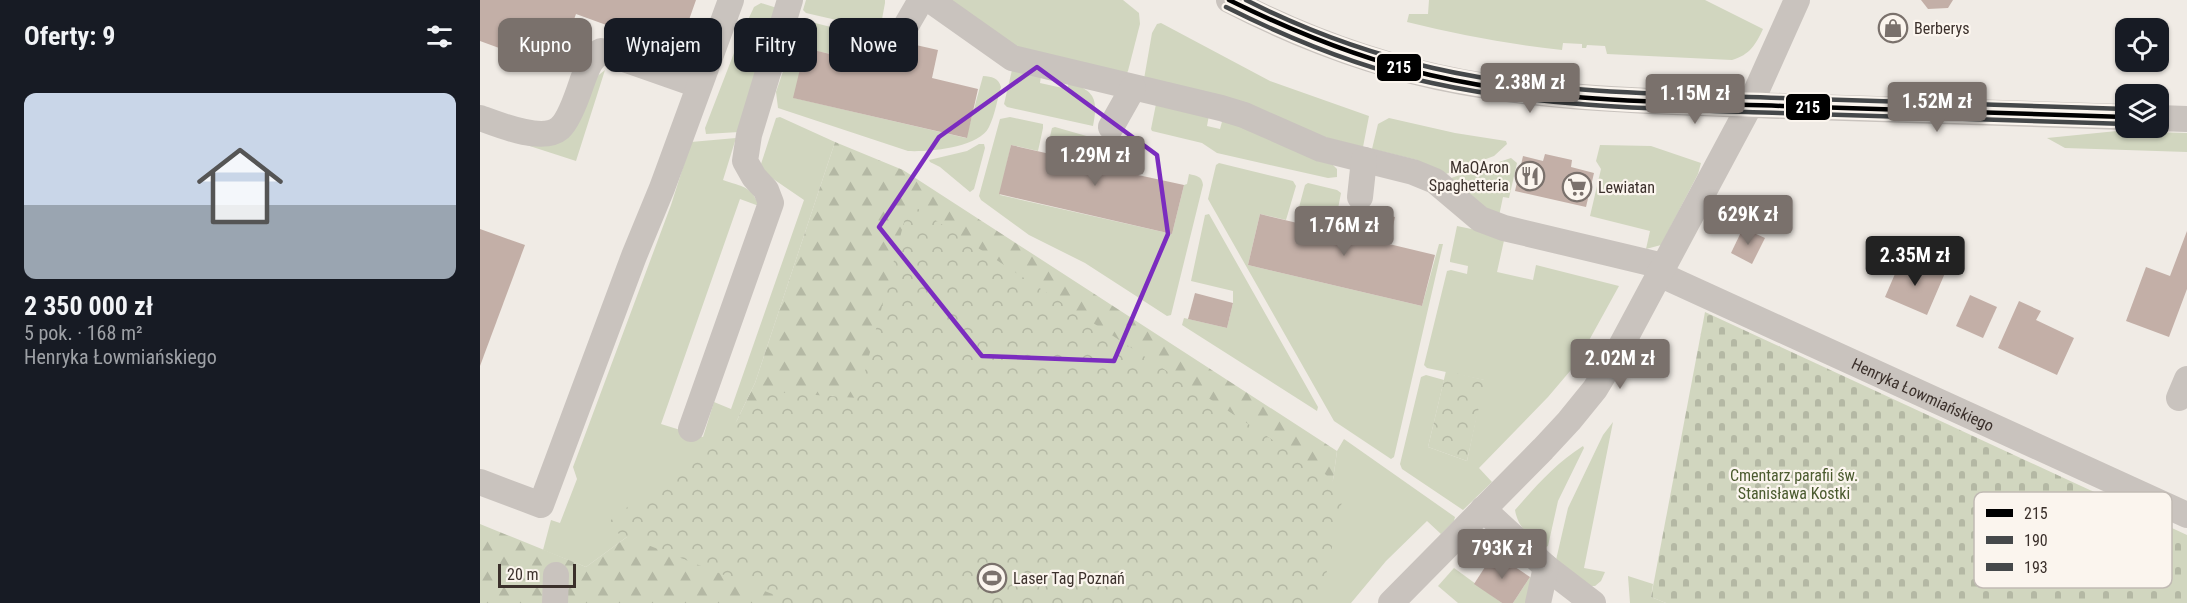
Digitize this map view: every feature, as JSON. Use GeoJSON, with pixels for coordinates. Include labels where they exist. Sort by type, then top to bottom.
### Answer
{"type":"FeatureCollection","features":[{"type":"Feature","properties":{"kind":"street"},"geometry":{"type":"LineString","coordinates":[[480,482],[541,505],[731,0]]}},
{"type":"Feature","properties":{"kind":"street"},"geometry":{"type":"LineString","coordinates":[[691,429],[771,203],[766,190],[754,177],[745,161],[749,135],[790,0]]}},
{"type":"Feature","properties":{"kind":"street"},"geometry":{"type":"LineString","coordinates":[[911,18],[921,0]]}},
{"type":"Feature","properties":{"kind":"street","name":"Henryka Łowmiańskiego"},"geometry":{"type":"LineString","coordinates":[[930,0],[1012,58],[1244,115],[1321,149],[1413,172],[1435,181],[1480,219],[1504,228],[1661,270],[2138,492]]}},
{"type":"Feature","properties":{"kind":"street"},"geometry":{"type":"LineString","coordinates":[[1229,0],[1343,50],[1392,65],[1504,89],[1580,97],[1750,105],[2115,117]]}},
{"type":"Feature","properties":{"kind":"street"},"geometry":{"type":"LineString","coordinates":[[1391,603],[1569,421],[1595,389],[1621,346],[1750,105],[1797,0]]}},
{"type":"Feature","properties":{"kind":"street"},"geometry":{"type":"LineString","coordinates":[[480,118],[534,134],[550,133],[561,128],[570,112],[591,59],[601,51],[698,85]]}},
{"type":"Feature","properties":{"kind":"street"},"geometry":{"type":"LineString","coordinates":[[1111,127],[1133,88]]}},
{"type":"Feature","properties":{"kind":"street"},"geometry":{"type":"LineString","coordinates":[[2169,118],[2187,119]]}},
{"type":"Feature","properties":{"kind":"street"},"geometry":{"type":"LineString","coordinates":[[1360,197],[1364,160]]}},
{"type":"Feature","properties":{"kind":"street","name":"Henryka Łowmiańskiego"},"geometry":{"type":"LineString","coordinates":[[2172,508],[2187,515]]}},
{"type":"Feature","properties":{"kind":"street"},"geometry":{"type":"LineString","coordinates":[[1483,509],[1546,567],[1593,603]]}},
{"type":"Feature","properties":{"kind":"street"},"geometry":{"type":"LineString","coordinates":[[1538,603],[1546,567]]}},
{"type":"Feature","properties":{"kind":"street"},"geometry":{"type":"LineString","coordinates":[[555,603],[556,575]]}},
{"type":"Feature","properties":{"kind":"highlighted area"},"geometry":{"type":"Polygon","coordinates":[[[1037,67],[1157,155],[1168,234],[1114,361],[982,356],[879,227],[939,137],[1037,67]]]}},
{"type":"Feature","properties":{"kind":"green space"},"geometry":{"type":"Polygon","coordinates":[[[806,0],[885,0],[882,18],[829,18],[806,13],[803,10],[806,0]]]}},
{"type":"Feature","properties":{"kind":"green space"},"geometry":{"type":"Polygon","coordinates":[[[945,0],[1123,0],[1139,13],[1140,24],[1126,74],[1030,55],[945,0]]]}},
{"type":"Feature","properties":{"kind":"green space"},"geometry":{"type":"Polygon","coordinates":[[[1429,0],[1705,0],[1763,29],[1752,48],[1732,60],[1607,54],[1605,46],[1587,45],[1586,48],[1582,48],[1582,44],[1563,43],[1562,50],[1542,48],[1464,35],[1407,22],[1409,14],[1428,14],[1429,0]]]}},
{"type":"Feature","properties":{"kind":"green space"},"geometry":{"type":"Polygon","coordinates":[[[761,3],[777,8],[774,18],[749,18],[754,7],[761,3]]]}},
{"type":"Feature","properties":{"kind":"green space"},"geometry":{"type":"Polygon","coordinates":[[[1161,23],[1270,81],[1369,116],[1363,147],[1323,137],[1144,79],[1152,33],[1157,24],[1161,23]]]}},
{"type":"Feature","properties":{"kind":"green space"},"geometry":{"type":"Polygon","coordinates":[[[817,24],[829,26],[829,54],[817,51],[817,24]]]}},
{"type":"Feature","properties":{"kind":"green space"},"geometry":{"type":"Polygon","coordinates":[[[734,53],[734,72],[757,72],[739,132],[706,134],[705,128],[734,53]]]}},
{"type":"Feature","properties":{"kind":"green space"},"geometry":{"type":"Polygon","coordinates":[[[1012,70],[1041,76],[1040,83],[1067,89],[1069,83],[1085,89],[1095,103],[1093,126],[1007,107],[1004,104],[1012,70]]]}},
{"type":"Feature","properties":{"kind":"green space"},"geometry":{"type":"Polygon","coordinates":[[[604,71],[576,161],[480,130],[540,145],[595,78],[604,71]]]}},
{"type":"Feature","properties":{"kind":"green space"},"geometry":{"type":"Polygon","coordinates":[[[783,72],[800,72],[794,98],[966,138],[983,76],[996,79],[1001,87],[989,127],[983,134],[964,144],[928,151],[908,151],[778,108],[776,92],[783,72]]]}},
{"type":"Feature","properties":{"kind":"green space"},"geometry":{"type":"Polygon","coordinates":[[[1156,104],[1209,115],[1207,126],[1220,129],[1223,118],[1333,165],[1337,169],[1337,177],[1328,178],[1217,153],[1202,143],[1152,131],[1156,104]]]}},
{"type":"Feature","properties":{"kind":"green space"},"geometry":{"type":"Polygon","coordinates":[[[780,117],[835,142],[755,383],[710,476],[586,567],[543,550],[551,520],[560,523],[577,479],[573,467],[671,205],[691,142],[736,138],[723,180],[749,190],[759,206],[740,199],[661,424],[703,437],[714,402],[731,409],[804,200],[763,172],[761,164],[776,118],[780,117]]]}},
{"type":"Feature","properties":{"kind":"green space"},"geometry":{"type":"Polygon","coordinates":[[[1010,117],[1043,124],[1043,128],[1038,151],[1011,145],[1000,195],[1172,234],[1184,185],[1187,184],[1189,174],[1200,178],[1203,185],[1171,315],[1167,316],[1085,263],[1029,235],[981,200],[979,196],[1000,119],[1010,117]]]}},
{"type":"Feature","properties":{"kind":"green space"},"geometry":{"type":"Polygon","coordinates":[[[1389,118],[1455,133],[1506,141],[1507,144],[1494,156],[1443,175],[1417,160],[1372,149],[1378,124],[1389,118]]]}},
{"type":"Feature","properties":{"kind":"green space"},"geometry":{"type":"Polygon","coordinates":[[[1052,128],[1090,137],[1087,152],[1110,157],[1107,167],[1046,153],[1052,128]]]}},
{"type":"Feature","properties":{"kind":"green space"},"geometry":{"type":"Polygon","coordinates":[[[2115,131],[2115,138],[2169,138],[2169,132],[2187,133],[2187,152],[2065,148],[2047,138],[2115,131]]]}},
{"type":"Feature","properties":{"kind":"green space"},"geometry":{"type":"Polygon","coordinates":[[[835,142],[903,170],[1337,451],[1316,603],[480,603],[480,524],[586,567],[710,476],[755,383],[835,142]]]}},
{"type":"Feature","properties":{"kind":"green space"},"geometry":{"type":"Polygon","coordinates":[[[979,144],[984,144],[985,148],[974,189],[970,192],[929,160],[967,151],[979,144]]]}},
{"type":"Feature","properties":{"kind":"green space"},"geometry":{"type":"Polygon","coordinates":[[[1600,145],[1651,146],[1701,163],[1698,174],[1661,245],[1646,249],[1650,231],[1590,216],[1601,169],[1596,161],[1600,145]]]}},
{"type":"Feature","properties":{"kind":"green space"},"geometry":{"type":"Polygon","coordinates":[[[1511,158],[1517,163],[1509,198],[1503,197],[1499,216],[1490,214],[1448,179],[1511,158]]]}},
{"type":"Feature","properties":{"kind":"green space"},"geometry":{"type":"Polygon","coordinates":[[[1219,163],[1293,181],[1296,186],[1286,220],[1260,214],[1248,265],[1422,306],[1439,244],[1443,244],[1394,457],[1391,459],[1334,421],[1208,199],[1216,165],[1219,163]]]}},
{"type":"Feature","properties":{"kind":"green space"},"geometry":{"type":"Polygon","coordinates":[[[1308,183],[1341,193],[1336,219],[1359,225],[1356,237],[1295,222],[1305,185],[1308,183]]]}},
{"type":"Feature","properties":{"kind":"green space"},"geometry":{"type":"Polygon","coordinates":[[[909,203],[1325,474],[1344,492],[1320,603],[779,603],[780,597],[602,527],[774,392],[858,398],[909,203]]]}},
{"type":"Feature","properties":{"kind":"green space"},"geometry":{"type":"Polygon","coordinates":[[[1209,214],[1318,407],[1317,411],[1182,325],[1184,318],[1227,328],[1233,303],[1233,291],[1191,281],[1205,215],[1209,214]]]}},
{"type":"Feature","properties":{"kind":"green space"},"geometry":{"type":"Polygon","coordinates":[[[1457,226],[1505,236],[1497,272],[1533,280],[1536,265],[1619,286],[1576,364],[1548,397],[1479,468],[1492,482],[1463,510],[1402,469],[1400,464],[1421,377],[1426,375],[1444,380],[1428,447],[1467,461],[1484,380],[1427,368],[1424,365],[1447,271],[1467,274],[1468,266],[1450,262],[1457,226]]]}},
{"type":"Feature","properties":{"kind":"green space","name":"Cmentarz parafii św. Stanisława Kostki"},"geometry":{"type":"Polygon","coordinates":[[[1705,312],[2094,492],[1974,492],[1974,588],[2172,588],[2172,528],[2187,535],[2187,603],[1666,603],[1651,597],[1705,312]]]}},
{"type":"Feature","properties":{"kind":"green space"},"geometry":{"type":"Polygon","coordinates":[[[1446,371],[1485,380],[1467,461],[1428,447],[1446,371]]]}},
{"type":"Feature","properties":{"kind":"green space"},"geometry":{"type":"Polygon","coordinates":[[[1613,422],[1584,568],[1605,572],[1601,581],[1595,586],[1588,586],[1556,560],[1568,508],[1603,435],[1613,422]]]}},
{"type":"Feature","properties":{"kind":"green space"},"geometry":{"type":"Polygon","coordinates":[[[1344,439],[1455,517],[1441,534],[1427,521],[1386,561],[1351,603],[1316,603],[1337,451],[1344,439]]]}},
{"type":"Feature","properties":{"kind":"green space"},"geometry":{"type":"Polygon","coordinates":[[[1583,446],[1558,501],[1548,546],[1544,548],[1522,527],[1515,510],[1555,467],[1583,446]]]}},
{"type":"Feature","properties":{"kind":"green space"},"geometry":{"type":"Polygon","coordinates":[[[1454,568],[1502,603],[1458,603],[1438,586],[1454,568]]]}},
{"type":"Feature","properties":{"kind":"green space"},"geometry":{"type":"Polygon","coordinates":[[[1628,576],[1653,584],[1651,597],[1666,603],[1630,603],[1628,576]]]}},
{"type":"Feature","properties":{"kind":"green space"},"geometry":{"type":"Polygon","coordinates":[[[1530,577],[1536,581],[1530,603],[1513,603],[1530,577]]]}},
{"type":"Feature","properties":{"kind":"building"},"geometry":{"type":"Polygon","coordinates":[[[480,0],[696,0],[690,18],[604,18],[604,24],[576,14],[575,18],[498,18],[498,48],[480,41],[480,0]]]}},
{"type":"Feature","properties":{"kind":"building"},"geometry":{"type":"Polygon","coordinates":[[[1921,0],[1953,0],[1948,8],[1928,9],[1921,0]]]}},
{"type":"Feature","properties":{"kind":"building"},"geometry":{"type":"Polygon","coordinates":[[[918,45],[938,50],[932,78],[978,89],[967,138],[793,98],[799,72],[817,72],[817,51],[829,54],[829,72],[918,72],[918,45]]]}},
{"type":"Feature","properties":{"kind":"building"},"geometry":{"type":"Polygon","coordinates":[[[1114,140],[1145,147],[1138,175],[1184,185],[1172,234],[999,194],[1011,145],[1107,167],[1114,140]]]}},
{"type":"Feature","properties":{"kind":"building"},"geometry":{"type":"Polygon","coordinates":[[[1545,154],[1572,160],[1571,167],[1594,173],[1586,207],[1515,191],[1523,156],[1543,161],[1545,154]]]}},
{"type":"Feature","properties":{"kind":"building"},"geometry":{"type":"Polygon","coordinates":[[[1362,210],[1395,217],[1389,244],[1435,255],[1422,306],[1248,265],[1260,214],[1356,237],[1362,210]]]}},
{"type":"Feature","properties":{"kind":"building"},"geometry":{"type":"Polygon","coordinates":[[[1743,228],[1765,238],[1752,264],[1731,253],[1743,228]]]}},
{"type":"Feature","properties":{"kind":"building"},"geometry":{"type":"Polygon","coordinates":[[[480,229],[525,245],[480,366],[480,229]]]}},
{"type":"Feature","properties":{"kind":"building"},"geometry":{"type":"Polygon","coordinates":[[[2187,231],[2187,289],[2169,337],[2126,321],[2146,267],[2170,276],[2187,231]]]}},
{"type":"Feature","properties":{"kind":"building"},"geometry":{"type":"Polygon","coordinates":[[[1901,260],[1927,271],[1929,266],[1945,273],[1927,315],[1885,297],[1901,260]]]}},
{"type":"Feature","properties":{"kind":"building"},"geometry":{"type":"Polygon","coordinates":[[[1195,293],[1233,303],[1227,328],[1188,319],[1195,293]]]}},
{"type":"Feature","properties":{"kind":"building"},"geometry":{"type":"Polygon","coordinates":[[[1970,295],[1997,307],[1983,338],[1956,326],[1970,295]]]}},
{"type":"Feature","properties":{"kind":"building"},"geometry":{"type":"Polygon","coordinates":[[[2019,301],[2041,311],[2036,320],[2074,338],[2057,375],[1998,348],[2019,301]]]}},
{"type":"Feature","properties":{"kind":"building"},"geometry":{"type":"Polygon","coordinates":[[[1494,553],[1530,577],[1513,603],[1502,603],[1474,584],[1494,553]]]}},
{"type":"Feature","properties":{"kind":"transit line","name":"215"},"geometry":{"type":"LineString","coordinates":[[1229,0],[1303,34],[1378,61],[1430,75],[1517,91],[1650,102],[2115,117]]}},
{"type":"Feature","properties":{"kind":"transit line","name":"193"},"geometry":{"type":"LineString","coordinates":[[1246,0],[1314,31],[1361,48],[1433,68],[1519,83],[1650,94],[2115,109]]}},
{"type":"Feature","properties":{"kind":"transit line","name":"190"},"geometry":{"type":"LineString","coordinates":[[1226,7],[1301,42],[1353,61],[1405,77],[1518,98],[1649,108],[2115,124]]}},
{"type":"Feature","properties":{"kind":"place","name":"Berberys"},"geometry":{"type":"Point","coordinates":[1893,28]}},
{"type":"Feature","properties":{"kind":"place","name":"MaQAron Spaghetteria"},"geometry":{"type":"Point","coordinates":[1530,176]}},
{"type":"Feature","properties":{"kind":"place","name":"Lewiatan"},"geometry":{"type":"Point","coordinates":[1577,187]}},
{"type":"Feature","properties":{"kind":"place","name":"Laser Tag Poznań"},"geometry":{"type":"Point","coordinates":[992,578]}}]}
